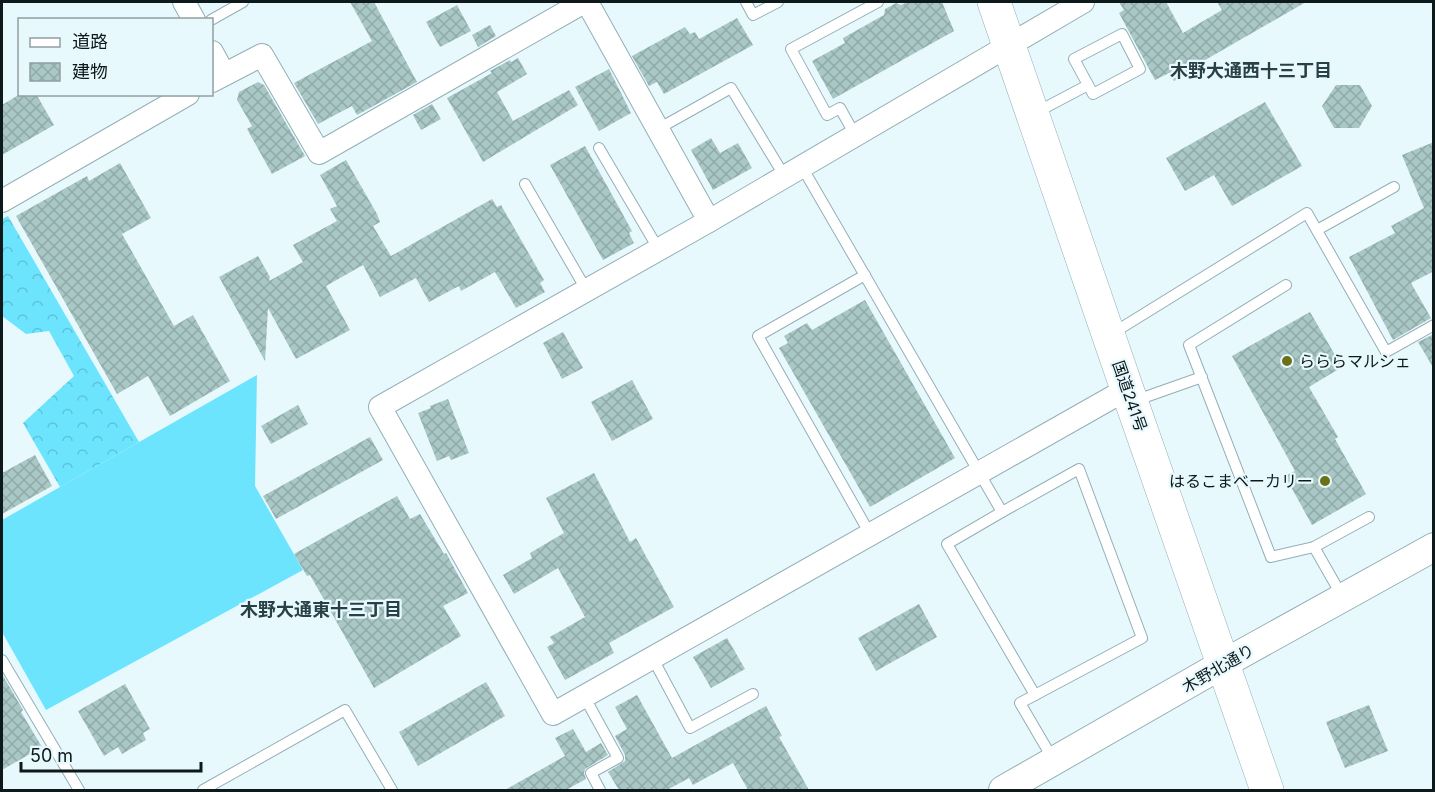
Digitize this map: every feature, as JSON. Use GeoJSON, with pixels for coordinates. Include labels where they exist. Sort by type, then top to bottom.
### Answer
{"type":"FeatureCollection","features":[{"type":"Feature","properties":{"kind":"highway","name":"国道241号"},"geometry":{"type":"LineString","coordinates":[[994,2],[1267,790]]}},
{"type":"Feature","properties":{"kind":"street"},"geometry":{"type":"LineString","coordinates":[[184,2],[193,18]]}},
{"type":"Feature","properties":{"kind":"street"},"geometry":{"type":"LineString","coordinates":[[213,56],[218,77],[262,55],[320,153],[585,2],[709,221]]}},
{"type":"Feature","properties":{"kind":"street"},"geometry":{"type":"LineString","coordinates":[[1083,2],[659,250],[380,407],[553,714],[979,473],[1129,396]]}},
{"type":"Feature","properties":{"kind":"street"},"geometry":{"type":"LineString","coordinates":[[2,201],[185,96]]}},
{"type":"Feature","properties":{"kind":"street","name":"木野北通り"},"geometry":{"type":"LineString","coordinates":[[1003,790],[1434,547]]}},
{"type":"Feature","properties":{"kind":"lane"},"geometry":{"type":"LineString","coordinates":[[213,19],[243,2]]}},
{"type":"Feature","properties":{"kind":"lane"},"geometry":{"type":"LineString","coordinates":[[746,2],[753,15],[778,2]]}},
{"type":"Feature","properties":{"kind":"lane"},"geometry":{"type":"LineString","coordinates":[[855,135],[840,108],[827,115],[791,49],[879,2]]}},
{"type":"Feature","properties":{"kind":"lane"},"geometry":{"type":"LineString","coordinates":[[1122,34],[1140,69],[1093,94],[1088,85],[1074,59],[1122,34]]}},
{"type":"Feature","properties":{"kind":"lane"},"geometry":{"type":"LineString","coordinates":[[1033,114],[1088,85]]}},
{"type":"Feature","properties":{"kind":"lane"},"geometry":{"type":"LineString","coordinates":[[658,129],[731,88],[865,276],[1002,512]]}},
{"type":"Feature","properties":{"kind":"lane"},"geometry":{"type":"LineString","coordinates":[[599,148],[659,250]]}},
{"type":"Feature","properties":{"kind":"lane"},"geometry":{"type":"LineString","coordinates":[[525,184],[587,291]]}},
{"type":"Feature","properties":{"kind":"lane"},"geometry":{"type":"LineString","coordinates":[[1317,230],[1394,187]]}},
{"type":"Feature","properties":{"kind":"lane"},"geometry":{"type":"LineString","coordinates":[[1108,336],[1307,213],[1386,352],[1434,325]]}},
{"type":"Feature","properties":{"kind":"lane"},"geometry":{"type":"LineString","coordinates":[[865,276],[758,336],[870,534]]}},
{"type":"Feature","properties":{"kind":"lane"},"geometry":{"type":"LineString","coordinates":[[1286,285],[1190,345],[1271,557],[1314,547],[1369,517]]}},
{"type":"Feature","properties":{"kind":"lane"},"geometry":{"type":"LineString","coordinates":[[1129,396],[1202,377]]}},
{"type":"Feature","properties":{"kind":"lane"},"geometry":{"type":"LineString","coordinates":[[1035,695],[947,544],[1079,469],[1142,638],[1020,703],[1054,761]]}},
{"type":"Feature","properties":{"kind":"lane"},"geometry":{"type":"LineString","coordinates":[[1314,547],[1344,598]]}},
{"type":"Feature","properties":{"kind":"lane"},"geometry":{"type":"LineString","coordinates":[[652,657],[690,728],[753,694]]}},
{"type":"Feature","properties":{"kind":"lane"},"geometry":{"type":"LineString","coordinates":[[2,660],[79,790]]}},
{"type":"Feature","properties":{"kind":"lane"},"geometry":{"type":"LineString","coordinates":[[584,696],[618,758],[591,773],[600,790]]}},
{"type":"Feature","properties":{"kind":"lane"},"geometry":{"type":"LineString","coordinates":[[203,790],[345,710],[392,790]]}},
{"type":"Feature","properties":{"kind":"green space"},"geometry":{"type":"Polygon","coordinates":[[[8,216],[139,442],[60,487],[23,423],[74,376],[49,331],[26,334],[2,316],[2,219],[8,216]]]}},
{"type":"Feature","properties":{"kind":"green space"},"geometry":{"type":"Polygon","coordinates":[[[257,375],[255,486],[303,570],[46,710],[2,632],[2,520],[257,375]]]}},
{"type":"Feature","properties":{"kind":"building"},"geometry":{"type":"Polygon","coordinates":[[[350,2],[374,2],[417,82],[357,115],[352,106],[318,124],[294,83],[372,41],[350,2]]]}},
{"type":"Feature","properties":{"kind":"building"},"geometry":{"type":"Polygon","coordinates":[[[908,2],[942,2],[954,31],[833,99],[812,61],[845,43],[843,38],[884,15],[885,9],[896,3],[901,5],[908,2]]]}},
{"type":"Feature","properties":{"kind":"building"},"geometry":{"type":"Polygon","coordinates":[[[1119,2],[1166,2],[1183,33],[1222,10],[1217,2],[1306,2],[1200,63],[1202,66],[1174,81],[1169,73],[1155,80],[1119,13],[1124,10],[1119,2]]]}},
{"type":"Feature","properties":{"kind":"building"},"geometry":{"type":"Polygon","coordinates":[[[457,5],[471,31],[440,47],[426,22],[457,5]]]}},
{"type":"Feature","properties":{"kind":"building"},"geometry":{"type":"Polygon","coordinates":[[[737,18],[753,45],[664,94],[657,82],[649,86],[632,56],[685,27],[690,34],[695,32],[699,39],[737,18]]]}},
{"type":"Feature","properties":{"kind":"building"},"geometry":{"type":"Polygon","coordinates":[[[490,25],[496,36],[478,47],[472,35],[490,25]]]}},
{"type":"Feature","properties":{"kind":"building"},"geometry":{"type":"Polygon","coordinates":[[[518,58],[527,74],[497,92],[513,121],[569,90],[578,105],[483,162],[447,98],[492,73],[490,71],[518,58]]]}},
{"type":"Feature","properties":{"kind":"building"},"geometry":{"type":"Polygon","coordinates":[[[609,69],[631,113],[599,131],[575,87],[609,69]]]}},
{"type":"Feature","properties":{"kind":"building"},"geometry":{"type":"Polygon","coordinates":[[[258,82],[264,85],[305,156],[272,174],[247,129],[252,126],[237,100],[239,92],[258,82]]]}},
{"type":"Feature","properties":{"kind":"building"},"geometry":{"type":"Polygon","coordinates":[[[1336,85],[1360,85],[1372,106],[1359,128],[1334,128],[1322,106],[1336,85]]]}},
{"type":"Feature","properties":{"kind":"building"},"geometry":{"type":"Polygon","coordinates":[[[18,95],[37,96],[54,125],[2,155],[2,105],[18,95]]]}},
{"type":"Feature","properties":{"kind":"building"},"geometry":{"type":"Polygon","coordinates":[[[1265,102],[1302,166],[1232,206],[1214,175],[1185,191],[1166,158],[1265,102]]]}},
{"type":"Feature","properties":{"kind":"building"},"geometry":{"type":"Polygon","coordinates":[[[432,104],[441,119],[421,130],[413,115],[432,104]]]}},
{"type":"Feature","properties":{"kind":"building"},"geometry":{"type":"Polygon","coordinates":[[[711,138],[720,153],[738,143],[752,168],[713,190],[691,150],[711,138]]]}},
{"type":"Feature","properties":{"kind":"building"},"geometry":{"type":"Polygon","coordinates":[[[1434,142],[1434,271],[1411,283],[1431,318],[1393,340],[1349,257],[1395,233],[1391,226],[1424,208],[1402,155],[1434,142]]]}},
{"type":"Feature","properties":{"kind":"building"},"geometry":{"type":"Polygon","coordinates":[[[585,146],[632,231],[629,233],[634,243],[603,260],[550,165],[585,146]]]}},
{"type":"Feature","properties":{"kind":"building"},"geometry":{"type":"Polygon","coordinates":[[[346,160],[377,214],[380,222],[373,226],[391,256],[492,199],[497,207],[501,205],[544,280],[540,283],[545,292],[516,308],[495,272],[461,291],[459,286],[429,302],[416,278],[380,297],[363,265],[326,286],[350,330],[296,359],[268,308],[265,361],[219,277],[258,256],[270,277],[269,281],[303,262],[293,245],[337,221],[330,209],[337,206],[320,175],[346,160]]]}},
{"type":"Feature","properties":{"kind":"building"},"geometry":{"type":"Polygon","coordinates":[[[120,163],[151,218],[122,234],[174,326],[193,315],[230,381],[170,416],[148,376],[117,394],[16,216],[87,176],[89,181],[120,163]]]}},
{"type":"Feature","properties":{"kind":"building"},"geometry":{"type":"Polygon","coordinates":[[[865,300],[955,458],[870,507],[779,348],[788,343],[784,336],[807,323],[812,330],[865,300]]]}},
{"type":"Feature","properties":{"kind":"building"},"geometry":{"type":"Polygon","coordinates":[[[1310,312],[1342,367],[1309,387],[1338,437],[1335,439],[1366,494],[1312,525],[1285,476],[1295,471],[1232,356],[1310,312]]]}},
{"type":"Feature","properties":{"kind":"building"},"geometry":{"type":"Polygon","coordinates":[[[563,332],[583,368],[562,379],[543,343],[563,332]]]}},
{"type":"Feature","properties":{"kind":"building"},"geometry":{"type":"Polygon","coordinates":[[[1434,334],[1434,369],[1418,342],[1434,334]]]}},
{"type":"Feature","properties":{"kind":"building"},"geometry":{"type":"Polygon","coordinates":[[[632,380],[653,419],[612,441],[591,402],[632,380]]]}},
{"type":"Feature","properties":{"kind":"building"},"geometry":{"type":"Polygon","coordinates":[[[448,399],[469,453],[451,460],[449,456],[437,461],[418,413],[448,399]]]}},
{"type":"Feature","properties":{"kind":"building"},"geometry":{"type":"Polygon","coordinates":[[[298,405],[308,424],[271,444],[261,426],[298,405]]]}},
{"type":"Feature","properties":{"kind":"building"},"geometry":{"type":"Polygon","coordinates":[[[370,437],[383,460],[276,519],[263,496],[370,437]]]}},
{"type":"Feature","properties":{"kind":"building"},"geometry":{"type":"Polygon","coordinates":[[[35,455],[52,486],[2,514],[2,473],[35,455]]]}},
{"type":"Feature","properties":{"kind":"building"},"geometry":{"type":"Polygon","coordinates":[[[594,473],[630,542],[636,538],[674,607],[609,643],[614,653],[565,680],[547,647],[554,643],[550,637],[585,617],[558,568],[514,594],[503,575],[532,558],[530,553],[564,533],[546,498],[594,473]]]}},
{"type":"Feature","properties":{"kind":"building"},"geometry":{"type":"Polygon","coordinates":[[[397,496],[410,519],[420,514],[444,554],[446,553],[468,593],[443,606],[461,636],[374,688],[310,575],[307,576],[294,554],[397,496]]]}},
{"type":"Feature","properties":{"kind":"building"},"geometry":{"type":"Polygon","coordinates":[[[919,604],[937,637],[876,671],[858,638],[919,604]]]}},
{"type":"Feature","properties":{"kind":"building"},"geometry":{"type":"Polygon","coordinates":[[[727,638],[745,669],[711,688],[693,657],[727,638]]]}},
{"type":"Feature","properties":{"kind":"building"},"geometry":{"type":"Polygon","coordinates":[[[2,674],[42,747],[2,770],[2,674]]]}},
{"type":"Feature","properties":{"kind":"building"},"geometry":{"type":"Polygon","coordinates":[[[486,682],[505,716],[418,766],[399,732],[486,682]]]}},
{"type":"Feature","properties":{"kind":"building"},"geometry":{"type":"Polygon","coordinates":[[[125,684],[150,729],[143,733],[146,740],[122,754],[118,747],[104,756],[78,711],[125,684]]]}},
{"type":"Feature","properties":{"kind":"building"},"geometry":{"type":"Polygon","coordinates":[[[637,695],[672,758],[766,706],[782,736],[779,737],[809,790],[748,790],[733,763],[693,785],[689,778],[667,790],[619,790],[608,772],[625,761],[625,755],[615,736],[627,729],[615,707],[637,695]]]}},
{"type":"Feature","properties":{"kind":"building"},"geometry":{"type":"Polygon","coordinates":[[[1369,705],[1388,751],[1345,768],[1326,722],[1369,705]]]}},
{"type":"Feature","properties":{"kind":"building"},"geometry":{"type":"Polygon","coordinates":[[[573,729],[586,752],[601,743],[608,755],[585,769],[586,779],[566,790],[505,790],[565,756],[555,738],[573,729]]]}},
{"type":"Feature","properties":{"kind":"place","name":"らららマルシェ"},"geometry":{"type":"Point","coordinates":[1287,361]}},
{"type":"Feature","properties":{"kind":"place","name":"はるこまベーカリー"},"geometry":{"type":"Point","coordinates":[1325,481]}},
{"type":"Feature","properties":{"kind":"district","name":"木野大通西十三丁目"},"geometry":{"type":"Point","coordinates":[1251,71]}},
{"type":"Feature","properties":{"kind":"district","name":"木野大通東十三丁目"},"geometry":{"type":"Point","coordinates":[321,610]}}]}
